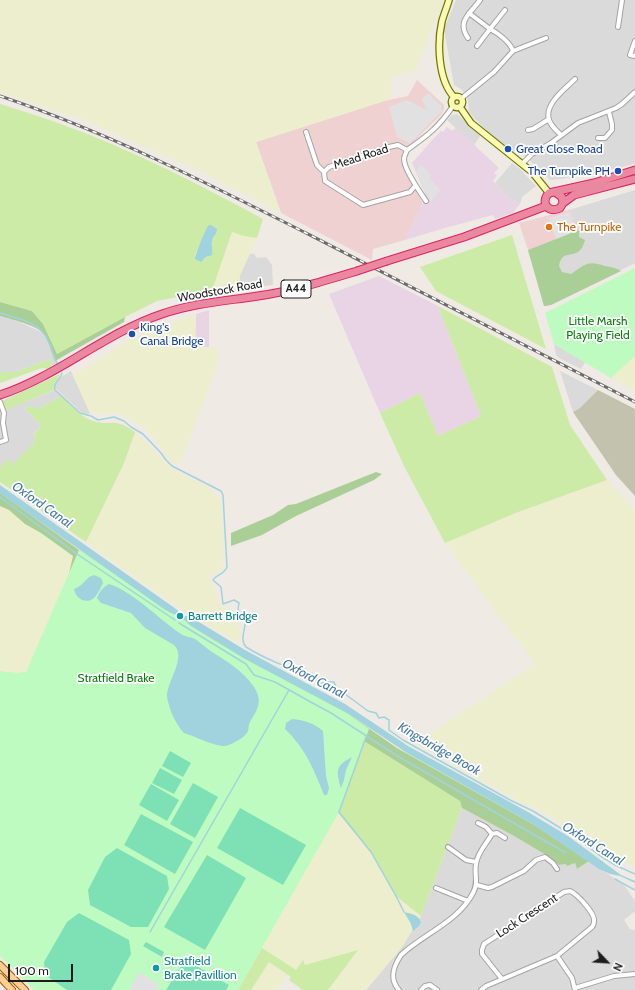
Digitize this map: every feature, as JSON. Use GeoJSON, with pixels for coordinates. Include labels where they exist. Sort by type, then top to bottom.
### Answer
{"type":"FeatureCollection","features":[{"type":"Feature","properties":{"kind":"highway"},"geometry":{"type":"LineString","coordinates":[[546,206],[544,200],[552,192],[600,181],[635,170]]}},
{"type":"Feature","properties":{"kind":"highway","name":"A44"},"geometry":{"type":"LineString","coordinates":[[546,206],[550,209],[556,210],[574,195],[635,179]]}},
{"type":"Feature","properties":{"kind":"highway"},"geometry":{"type":"LineString","coordinates":[[552,192],[562,197],[563,203]]}},
{"type":"Feature","properties":{"kind":"highway","name":"Woodstock Road"},"geometry":{"type":"LineString","coordinates":[[0,395],[32,382],[120,333],[162,314],[202,304],[292,290],[357,271],[464,236],[546,206]]}},
{"type":"Feature","properties":{"kind":"main road"},"geometry":{"type":"LineString","coordinates":[[0,965],[25,990]]}},
{"type":"Feature","properties":{"kind":"main road"},"geometry":{"type":"LineString","coordinates":[[0,977],[12,990]]}},
{"type":"Feature","properties":{"kind":"street"},"geometry":{"type":"LineString","coordinates":[[449,0],[442,21],[440,34],[440,59],[446,85],[454,97]]}},
{"type":"Feature","properties":{"kind":"street"},"geometry":{"type":"LineString","coordinates":[[468,38],[464,32],[463,25],[465,18],[480,0]]}},
{"type":"Feature","properties":{"kind":"street"},"geometry":{"type":"LineString","coordinates":[[618,27],[622,0]]}},
{"type":"Feature","properties":{"kind":"street"},"geometry":{"type":"LineString","coordinates":[[477,46],[505,10]]}},
{"type":"Feature","properties":{"kind":"street"},"geometry":{"type":"LineString","coordinates":[[469,13],[502,37],[512,47],[513,51]]}},
{"type":"Feature","properties":{"kind":"street"},"geometry":{"type":"LineString","coordinates":[[462,98],[494,72],[513,51],[546,38]]}},
{"type":"Feature","properties":{"kind":"street"},"geometry":{"type":"LineString","coordinates":[[635,41],[630,55],[635,56]]}},
{"type":"Feature","properties":{"kind":"street"},"geometry":{"type":"LineString","coordinates":[[561,135],[549,119],[549,110],[554,100],[575,79]]}},
{"type":"Feature","properties":{"kind":"street"},"geometry":{"type":"LineString","coordinates":[[522,164],[532,154],[584,120],[609,112],[622,104],[635,92]]}},
{"type":"Feature","properties":{"kind":"street"},"geometry":{"type":"LineString","coordinates":[[454,97],[458,96],[462,98]]}},
{"type":"Feature","properties":{"kind":"street"},"geometry":{"type":"LineString","coordinates":[[454,97],[451,101],[456,108],[460,107]]}},
{"type":"Feature","properties":{"kind":"street"},"geometry":{"type":"LineString","coordinates":[[460,107],[463,103],[462,98]]}},
{"type":"Feature","properties":{"kind":"street","name":"Mead Road"},"geometry":{"type":"LineString","coordinates":[[324,172],[329,167],[388,147],[398,145],[407,150],[424,138],[442,122],[454,106]]}},
{"type":"Feature","properties":{"kind":"street"},"geometry":{"type":"LineString","coordinates":[[460,107],[471,122],[492,141],[532,172],[552,192]]}},
{"type":"Feature","properties":{"kind":"street"},"geometry":{"type":"LineString","coordinates":[[598,138],[605,139],[612,130],[609,112]]}},
{"type":"Feature","properties":{"kind":"street"},"geometry":{"type":"LineString","coordinates":[[528,130],[532,130],[549,119]]}},
{"type":"Feature","properties":{"kind":"street","name":"Mead Road"},"geometry":{"type":"LineString","coordinates":[[306,132],[317,165],[324,172],[325,181],[363,205],[410,192],[415,186]]}},
{"type":"Feature","properties":{"kind":"street"},"geometry":{"type":"LineString","coordinates":[[407,150],[404,157],[405,164],[415,186],[426,201]]}},
{"type":"Feature","properties":{"kind":"street"},"geometry":{"type":"LineString","coordinates":[[0,402],[4,413],[3,423],[6,440],[0,442]]}},
{"type":"Feature","properties":{"kind":"street"},"geometry":{"type":"LineString","coordinates":[[478,823],[486,827],[492,834]]}},
{"type":"Feature","properties":{"kind":"street"},"geometry":{"type":"LineString","coordinates":[[492,834],[497,833],[505,838]]}},
{"type":"Feature","properties":{"kind":"street"},"geometry":{"type":"LineString","coordinates":[[398,990],[393,980],[393,973],[401,955],[450,919],[468,901],[477,885],[476,862],[492,834]]}},
{"type":"Feature","properties":{"kind":"street"},"geometry":{"type":"LineString","coordinates":[[448,847],[466,860],[476,862]]}},
{"type":"Feature","properties":{"kind":"street"},"geometry":{"type":"LineString","coordinates":[[477,885],[488,888],[492,887],[524,871],[536,860],[545,857],[553,862],[557,868]]}},
{"type":"Feature","properties":{"kind":"street"},"geometry":{"type":"LineString","coordinates":[[436,888],[468,901]]}},
{"type":"Feature","properties":{"kind":"street","name":"Lock Crescent"},"geometry":{"type":"LineString","coordinates":[[502,979],[482,954],[484,944],[564,892],[570,891],[577,895],[592,914],[594,924],[557,956]]}},
{"type":"Feature","properties":{"kind":"street"},"geometry":{"type":"LineString","coordinates":[[481,990],[486,986],[557,956],[572,978],[575,989],[608,977],[635,974]]}},
{"type":"Feature","properties":{"kind":"street"},"geometry":{"type":"LineString","coordinates":[[421,990],[425,986],[430,985],[437,990]]}},
{"type":"Feature","properties":{"kind":"shaded area"},"geometry":{"type":"Polygon","coordinates":[[[0,0],[56,0],[81,17],[57,0],[443,0],[415,71],[391,76],[391,99],[256,142],[281,213],[196,169],[74,115],[64,114],[0,92],[0,0]]]}},
{"type":"Feature","properties":{"kind":"shaded area"},"geometry":{"type":"Polygon","coordinates":[[[456,0],[635,0],[635,164],[562,179],[550,180],[525,156],[512,150],[493,137],[469,112],[468,100],[462,90],[454,85],[444,29],[456,0]]]}},
{"type":"Feature","properties":{"kind":"shaded area"},"geometry":{"type":"Polygon","coordinates":[[[417,80],[444,105],[444,109],[442,114],[403,152],[402,162],[410,181],[423,203],[421,204],[422,211],[418,213],[405,240],[373,249],[372,260],[281,213],[256,142],[384,101],[408,96],[417,80]]]}},
{"type":"Feature","properties":{"kind":"shaded area"},"geometry":{"type":"Polygon","coordinates":[[[428,93],[442,106],[441,112],[410,143],[397,137],[389,107],[407,100],[427,110],[422,99],[428,93]]]}},
{"type":"Feature","properties":{"kind":"shaded area"},"geometry":{"type":"Polygon","coordinates":[[[457,114],[481,135],[474,145],[447,120],[452,115],[457,114]]]}},
{"type":"Feature","properties":{"kind":"shaded area"},"geometry":{"type":"Polygon","coordinates":[[[447,127],[452,131],[456,128],[499,168],[494,173],[497,175],[493,181],[507,196],[520,204],[513,213],[495,219],[493,215],[405,240],[418,213],[422,211],[421,204],[428,200],[412,163],[435,137],[441,131],[443,132],[447,127]]]}},
{"type":"Feature","properties":{"kind":"shaded area"},"geometry":{"type":"Polygon","coordinates":[[[512,163],[520,169],[536,186],[522,197],[520,204],[507,196],[495,183],[512,163]]]}},
{"type":"Feature","properties":{"kind":"shaded area"},"geometry":{"type":"Polygon","coordinates":[[[421,165],[432,175],[429,178],[441,190],[430,202],[416,171],[421,165]]]}},
{"type":"Feature","properties":{"kind":"shaded area"},"geometry":{"type":"Polygon","coordinates":[[[635,190],[635,263],[551,305],[544,306],[528,250],[579,230],[569,210],[635,190]]]}},
{"type":"Feature","properties":{"kind":"shaded area","name":"The Turnpike"},"geometry":{"type":"Polygon","coordinates":[[[569,210],[579,230],[528,250],[519,223],[569,210]]]}},
{"type":"Feature","properties":{"kind":"shaded area","name":"The Turnpike"},"geometry":{"type":"Polygon","coordinates":[[[569,212],[577,230],[556,239],[549,218],[569,212]]]}},
{"type":"Feature","properties":{"kind":"shaded area"},"geometry":{"type":"Polygon","coordinates":[[[232,232],[257,238],[251,251],[254,254],[249,254],[240,275],[239,283],[242,284],[241,289],[224,288],[212,290],[232,232]]]}},
{"type":"Feature","properties":{"kind":"shaded area"},"geometry":{"type":"Polygon","coordinates":[[[250,254],[254,254],[257,258],[266,257],[272,265],[273,285],[241,289],[242,284],[239,283],[240,275],[250,254]]]}},
{"type":"Feature","properties":{"kind":"shaded area"},"geometry":{"type":"Polygon","coordinates":[[[379,276],[438,306],[481,416],[438,436],[420,393],[380,413],[329,294],[379,276]]]}},
{"type":"Feature","properties":{"kind":"shaded area"},"geometry":{"type":"Polygon","coordinates":[[[209,310],[209,347],[195,348],[196,314],[209,310]]]}},
{"type":"Feature","properties":{"kind":"shaded area"},"geometry":{"type":"Polygon","coordinates":[[[196,314],[195,347],[219,349],[215,371],[181,463],[172,463],[153,436],[142,426],[116,413],[103,414],[89,411],[73,375],[131,339],[196,314]]]}},
{"type":"Feature","properties":{"kind":"shaded area"},"geometry":{"type":"Polygon","coordinates":[[[0,316],[17,321],[41,332],[47,340],[57,364],[53,366],[50,359],[15,372],[0,372],[0,316]]]}},
{"type":"Feature","properties":{"kind":"shaded area"},"geometry":{"type":"Polygon","coordinates":[[[554,344],[585,362],[581,369],[559,358],[556,355],[554,344]]]}},
{"type":"Feature","properties":{"kind":"shaded area"},"geometry":{"type":"Polygon","coordinates":[[[635,356],[635,391],[611,378],[635,356]]]}},
{"type":"Feature","properties":{"kind":"shaded area"},"geometry":{"type":"Polygon","coordinates":[[[71,371],[90,414],[82,413],[55,388],[59,378],[71,371]]]}},
{"type":"Feature","properties":{"kind":"shaded area"},"geometry":{"type":"Polygon","coordinates":[[[560,371],[598,390],[580,408],[573,412],[560,371]]]}},
{"type":"Feature","properties":{"kind":"shaded area"},"geometry":{"type":"Polygon","coordinates":[[[55,390],[62,396],[39,408],[35,409],[28,406],[25,408],[41,426],[33,434],[36,438],[32,445],[13,465],[8,459],[0,468],[0,412],[55,390]]]}},
{"type":"Feature","properties":{"kind":"shaded area"},"geometry":{"type":"Polygon","coordinates":[[[598,390],[635,409],[635,496],[616,475],[573,412],[580,408],[598,390]]]}},
{"type":"Feature","properties":{"kind":"shaded area"},"geometry":{"type":"Polygon","coordinates":[[[135,432],[172,469],[208,487],[220,499],[224,538],[223,569],[210,577],[221,608],[231,608],[238,621],[241,636],[237,642],[185,612],[86,542],[124,463],[135,432]]]}},
{"type":"Feature","properties":{"kind":"shaded area"},"geometry":{"type":"Polygon","coordinates":[[[607,480],[635,511],[635,868],[625,862],[608,858],[590,840],[564,826],[532,805],[530,807],[458,768],[416,743],[535,664],[445,543],[518,512],[607,480]]]}},
{"type":"Feature","properties":{"kind":"shaded area"},"geometry":{"type":"Polygon","coordinates":[[[0,506],[9,510],[25,524],[41,533],[73,556],[68,578],[26,672],[17,673],[0,671],[0,506]]]}},
{"type":"Feature","properties":{"kind":"shaded area"},"geometry":{"type":"Polygon","coordinates":[[[462,808],[514,836],[551,858],[559,865],[575,862],[577,869],[589,861],[624,885],[635,901],[635,911],[624,920],[630,929],[635,930],[635,990],[366,990],[402,947],[421,916],[462,808]]]}},
{"type":"Feature","properties":{"kind":"shaded area"},"geometry":{"type":"Polygon","coordinates":[[[339,812],[371,852],[396,896],[421,916],[402,947],[366,990],[328,990],[357,950],[305,965],[302,960],[296,970],[262,948],[339,812]]]}},
{"type":"Feature","properties":{"kind":"shaded area"},"geometry":{"type":"Polygon","coordinates":[[[269,962],[287,974],[277,990],[251,990],[269,962]]]}},
{"type":"Feature","properties":{"kind":"shaded area"},"geometry":{"type":"Polygon","coordinates":[[[139,972],[159,984],[156,990],[129,990],[139,972]]]}},
{"type":"Feature","properties":{"kind":"green space"},"geometry":{"type":"Polygon","coordinates":[[[0,104],[51,120],[137,155],[263,219],[257,238],[232,232],[212,290],[157,301],[57,354],[43,324],[32,311],[0,302],[0,104]],[[208,226],[195,255],[203,260],[210,255],[212,241],[217,232],[208,226]]]}},
{"type":"Feature","properties":{"kind":"green space"},"geometry":{"type":"Polygon","coordinates":[[[579,230],[579,237],[585,240],[583,246],[578,252],[565,256],[560,261],[559,266],[562,272],[571,274],[583,265],[590,263],[611,267],[621,271],[551,305],[544,306],[528,250],[579,230]]]}},
{"type":"Feature","properties":{"kind":"green space"},"geometry":{"type":"Polygon","coordinates":[[[512,235],[546,349],[436,291],[420,267],[512,235]]]}},
{"type":"Feature","properties":{"kind":"green space","name":"Little Marsh Playing Field"},"geometry":{"type":"Polygon","coordinates":[[[635,268],[635,356],[611,378],[554,344],[545,313],[635,268]]]}},
{"type":"Feature","properties":{"kind":"green space"},"geometry":{"type":"Polygon","coordinates":[[[0,302],[32,311],[43,324],[57,354],[125,317],[124,322],[55,361],[48,342],[42,332],[39,329],[0,316],[0,302]]]}},
{"type":"Feature","properties":{"kind":"green space"},"geometry":{"type":"Polygon","coordinates":[[[438,306],[552,367],[570,425],[607,480],[518,512],[445,543],[404,466],[380,413],[420,393],[438,436],[481,416],[438,306]]]}},
{"type":"Feature","properties":{"kind":"green space"},"geometry":{"type":"Polygon","coordinates":[[[50,359],[52,364],[51,367],[47,369],[42,368],[0,383],[0,372],[15,372],[50,359]]]}},
{"type":"Feature","properties":{"kind":"green space"},"geometry":{"type":"Polygon","coordinates":[[[60,374],[55,383],[54,390],[6,410],[2,401],[60,374]]]}},
{"type":"Feature","properties":{"kind":"green space"},"geometry":{"type":"Polygon","coordinates":[[[62,396],[78,412],[87,418],[98,422],[120,424],[135,432],[124,463],[86,542],[0,482],[0,468],[8,459],[13,464],[32,445],[36,438],[33,435],[41,426],[25,408],[32,406],[35,409],[39,408],[62,396]]]}},
{"type":"Feature","properties":{"kind":"green space"},"geometry":{"type":"Polygon","coordinates":[[[376,472],[382,474],[374,480],[296,516],[262,535],[231,546],[231,533],[273,515],[288,505],[296,504],[376,472]]]}},
{"type":"Feature","properties":{"kind":"green space"},"geometry":{"type":"Polygon","coordinates":[[[0,493],[164,609],[183,618],[191,626],[208,637],[347,713],[397,748],[531,823],[589,861],[577,869],[575,863],[567,866],[566,864],[559,865],[551,858],[514,836],[462,808],[460,801],[364,741],[65,585],[73,556],[41,533],[25,524],[9,510],[0,506],[0,493]]]}},
{"type":"Feature","properties":{"kind":"green space","name":"Stratfield Brake"},"geometry":{"type":"Polygon","coordinates":[[[79,550],[164,609],[183,618],[191,626],[208,637],[347,713],[369,729],[339,812],[238,990],[34,990],[0,956],[0,671],[17,673],[26,672],[79,550]]]}},
{"type":"Feature","properties":{"kind":"green space"},"geometry":{"type":"Polygon","coordinates":[[[288,693],[460,801],[462,808],[421,916],[396,896],[371,852],[338,813],[34,990],[288,693]]]}},
{"type":"Feature","properties":{"kind":"green space"},"geometry":{"type":"Polygon","coordinates":[[[170,751],[191,763],[183,777],[162,766],[170,751]]]}},
{"type":"Feature","properties":{"kind":"green space"},"geometry":{"type":"Polygon","coordinates":[[[160,768],[182,780],[174,794],[152,783],[160,768]]]}},
{"type":"Feature","properties":{"kind":"green space"},"geometry":{"type":"Polygon","coordinates":[[[193,783],[218,797],[195,838],[170,824],[193,783]]]}},
{"type":"Feature","properties":{"kind":"green space"},"geometry":{"type":"Polygon","coordinates":[[[151,784],[179,800],[167,821],[139,805],[151,784]]]}},
{"type":"Feature","properties":{"kind":"green space"},"geometry":{"type":"Polygon","coordinates":[[[240,808],[306,845],[283,885],[217,848],[240,808]]]}},
{"type":"Feature","properties":{"kind":"green space"},"geometry":{"type":"Polygon","coordinates":[[[141,814],[193,842],[175,874],[124,845],[141,814]]]}},
{"type":"Feature","properties":{"kind":"green space"},"geometry":{"type":"Polygon","coordinates":[[[117,848],[167,876],[169,889],[148,927],[131,927],[90,905],[88,890],[105,857],[117,848]]]}},
{"type":"Feature","properties":{"kind":"green space"},"geometry":{"type":"Polygon","coordinates":[[[207,855],[246,878],[205,950],[164,927],[207,855]]]}},
{"type":"Feature","properties":{"kind":"green space"},"geometry":{"type":"Polygon","coordinates":[[[79,913],[129,940],[131,954],[111,990],[67,990],[45,975],[44,962],[67,922],[79,913]]]}},
{"type":"Feature","properties":{"kind":"green space"},"geometry":{"type":"Polygon","coordinates":[[[146,942],[164,952],[162,957],[143,946],[146,942]]]}},
{"type":"Feature","properties":{"kind":"green space"},"geometry":{"type":"Polygon","coordinates":[[[262,948],[296,970],[303,960],[305,965],[358,950],[328,990],[303,990],[289,980],[291,977],[269,962],[251,990],[238,990],[262,948]]]}},
{"type":"Feature","properties":{"kind":"green space"},"geometry":{"type":"Polygon","coordinates":[[[185,959],[229,985],[226,990],[166,990],[185,959]]]}},
{"type":"Feature","properties":{"kind":"water"},"geometry":{"type":"Polygon","coordinates":[[[211,225],[217,229],[212,241],[212,255],[206,257],[201,262],[195,259],[195,257],[208,226],[211,225]]]}},
{"type":"Feature","properties":{"kind":"water"},"geometry":{"type":"Polygon","coordinates":[[[0,485],[176,609],[183,616],[189,616],[245,650],[345,704],[408,746],[528,812],[568,836],[621,875],[635,881],[635,883],[599,869],[531,823],[407,753],[347,713],[245,659],[191,626],[179,615],[173,614],[164,609],[2,495],[0,493],[0,485]]]}},
{"type":"Feature","properties":{"kind":"water"},"geometry":{"type":"Polygon","coordinates":[[[94,575],[101,578],[103,583],[94,598],[88,601],[81,600],[76,595],[74,589],[80,586],[89,577],[94,575]]]}},
{"type":"Feature","properties":{"kind":"water"},"geometry":{"type":"Polygon","coordinates":[[[109,584],[127,592],[181,634],[195,639],[235,667],[245,676],[257,692],[259,701],[255,713],[249,723],[248,731],[244,736],[227,746],[220,746],[184,733],[173,716],[167,696],[177,662],[177,650],[174,645],[145,628],[131,613],[101,603],[97,598],[99,593],[109,584]]]}},
{"type":"Feature","properties":{"kind":"water"},"geometry":{"type":"Polygon","coordinates":[[[292,719],[309,722],[323,731],[326,776],[329,788],[327,795],[324,795],[313,768],[299,744],[285,729],[286,723],[292,719]]]}},
{"type":"Feature","properties":{"kind":"water"},"geometry":{"type":"Polygon","coordinates":[[[352,757],[346,770],[341,788],[338,770],[342,763],[352,757]]]}},
{"type":"Feature","properties":{"kind":"water"},"geometry":{"type":"Polygon","coordinates":[[[404,912],[416,916],[421,922],[413,931],[411,924],[404,912]]]}},
{"type":"Feature","properties":{"kind":"waterway","name":"Kingsbridge Brook"},"geometry":{"type":"LineString","coordinates":[[0,313],[26,321],[37,327],[48,340],[57,363]]}},
{"type":"Feature","properties":{"kind":"waterway","name":"Kingsbridge Brook"},"geometry":{"type":"LineString","coordinates":[[62,373],[55,385],[55,390],[80,413],[98,420],[114,417],[124,421],[143,434],[172,466],[221,491],[223,495],[227,567],[224,572],[213,580],[221,587],[223,604],[234,600],[239,603],[238,609],[245,621],[243,641],[246,647],[278,663],[296,670],[312,673],[319,683],[334,682],[340,692],[368,711],[376,713],[379,718],[384,717],[389,720],[389,730],[403,740],[510,800],[533,811],[575,837],[615,865],[635,874]]}},
{"type":"Feature","properties":{"kind":"waterway"},"geometry":{"type":"LineString","coordinates":[[0,497],[77,554],[175,620]]}},
{"type":"Feature","properties":{"kind":"waterway"},"geometry":{"type":"LineString","coordinates":[[179,623],[246,664],[254,675],[275,682],[331,713],[399,757],[566,853]]}},
{"type":"Feature","properties":{"kind":"waterway"},"geometry":{"type":"LineString","coordinates":[[150,932],[289,690]]}},
{"type":"Feature","properties":{"kind":"waterway"},"geometry":{"type":"LineString","coordinates":[[366,737],[339,812],[371,852],[404,912]]}},
{"type":"Feature","properties":{"kind":"waterway"},"geometry":{"type":"LineString","coordinates":[[615,879],[635,890]]}},
{"type":"Feature","properties":{"kind":"railway"},"geometry":{"type":"LineString","coordinates":[[0,96],[78,125],[192,176],[346,253],[635,402]]}},
{"type":"Feature","properties":{"kind":"place","name":"Great Close Road"},"geometry":{"type":"Point","coordinates":[508,149]}},
{"type":"Feature","properties":{"kind":"place","name":"The Turnpike PH"},"geometry":{"type":"Point","coordinates":[618,171]}},
{"type":"Feature","properties":{"kind":"place","name":"The Turnpike"},"geometry":{"type":"Point","coordinates":[549,227]}},
{"type":"Feature","properties":{"kind":"place","name":"King's Canal Bridge"},"geometry":{"type":"Point","coordinates":[132,334]}},
{"type":"Feature","properties":{"kind":"place","name":"Barrett Bridge"},"geometry":{"type":"Point","coordinates":[180,616]}},
{"type":"Feature","properties":{"kind":"place","name":"Stratfield Brake Pavillion"},"geometry":{"type":"Point","coordinates":[156,968]}},
{"type":"Feature","properties":{"kind":"water label","name":"Oxford Canal"},"geometry":{"type":"Point","coordinates":[42,505]}},
{"type":"Feature","properties":{"kind":"water label","name":"Oxford Canal"},"geometry":{"type":"Point","coordinates":[314,679]}},
{"type":"Feature","properties":{"kind":"water label","name":"Oxford Canal"},"geometry":{"type":"Point","coordinates":[593,844]}}]}
